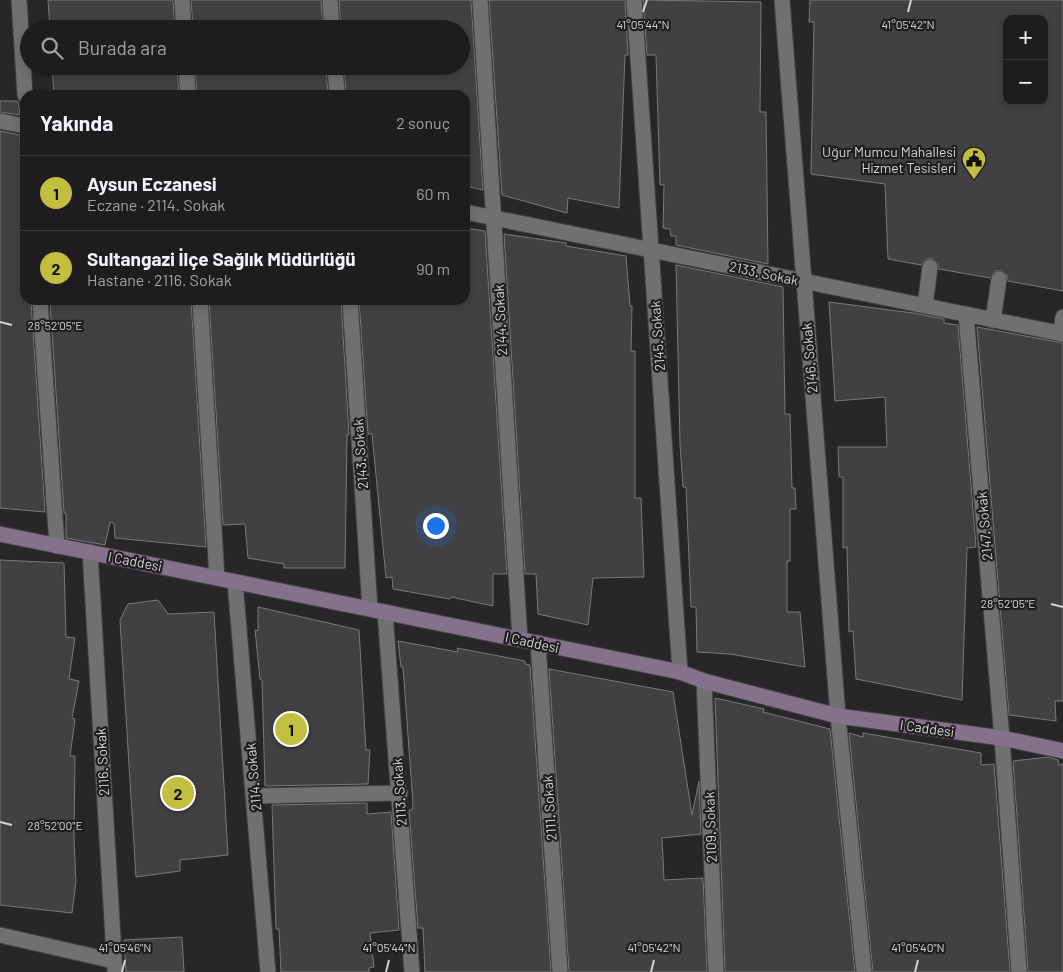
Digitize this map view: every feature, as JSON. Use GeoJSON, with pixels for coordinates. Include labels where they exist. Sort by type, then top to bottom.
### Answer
{"type":"FeatureCollection","features":[{"type":"Feature","properties":{"kind":"street"},"geometry":{"type":"LineString","coordinates":[[19,0],[20,20]]}},
{"type":"Feature","properties":{"kind":"street"},"geometry":{"type":"LineString","coordinates":[[182,0],[183,20]]}},
{"type":"Feature","properties":{"kind":"street"},"geometry":{"type":"LineString","coordinates":[[330,0],[331,20]]}},
{"type":"Feature","properties":{"kind":"street","name":"2144. Sokak"},"geometry":{"type":"LineString","coordinates":[[480,0],[520,640]]}},
{"type":"Feature","properties":{"kind":"street","name":"2145. Sokak"},"geometry":{"type":"LineString","coordinates":[[634,0],[680,672]]}},
{"type":"Feature","properties":{"kind":"street","name":"2146. Sokak"},"geometry":{"type":"LineString","coordinates":[[782,0],[802,281],[838,716],[864,972]]}},
{"type":"Feature","properties":{"kind":"street"},"geometry":{"type":"LineString","coordinates":[[24,75],[25,90]]}},
{"type":"Feature","properties":{"kind":"street"},"geometry":{"type":"LineString","coordinates":[[187,75],[188,90]]}},
{"type":"Feature","properties":{"kind":"street"},"geometry":{"type":"LineString","coordinates":[[336,75],[337,90]]}},
{"type":"Feature","properties":{"kind":"street"},"geometry":{"type":"LineString","coordinates":[[0,121],[20,125]]}},
{"type":"Feature","properties":{"kind":"street","name":"2133. Sokak"},"geometry":{"type":"LineString","coordinates":[[470,213],[1062,334]]}},
{"type":"Feature","properties":{"kind":"street"},"geometry":{"type":"LineString","coordinates":[[925,306],[930,267]]}},
{"type":"Feature","properties":{"kind":"street"},"geometry":{"type":"LineString","coordinates":[[993,320],[999,279]]}},
{"type":"Feature","properties":{"kind":"street"},"geometry":{"type":"LineString","coordinates":[[40,305],[57,546]]}},
{"type":"Feature","properties":{"kind":"street"},"geometry":{"type":"LineString","coordinates":[[200,305],[217,578]]}},
{"type":"Feature","properties":{"kind":"street","name":"2143. Sokak"},"geometry":{"type":"LineString","coordinates":[[350,305],[378,611]]}},
{"type":"Feature","properties":{"kind":"street","name":"2147. Sokak"},"geometry":{"type":"LineString","coordinates":[[966,314],[1002,738],[1019,972]]}},
{"type":"Feature","properties":{"kind":"street"},"geometry":{"type":"LineString","coordinates":[[1062,334],[1063,317]]}},
{"type":"Feature","properties":{"kind":"street","name":"I Caddesi"},"geometry":{"type":"LineString","coordinates":[[0,534],[680,672],[704,681],[838,716],[1002,738],[1063,751]]}},
{"type":"Feature","properties":{"kind":"street","name":"2116. Sokak"},"geometry":{"type":"LineString","coordinates":[[90,552],[115,966]]}},
{"type":"Feature","properties":{"kind":"street","name":"2114. Sokak"},"geometry":{"type":"LineString","coordinates":[[236,582],[268,972]]}},
{"type":"Feature","properties":{"kind":"street","name":"2113. Sokak"},"geometry":{"type":"LineString","coordinates":[[378,611],[400,793],[412,972]]}},
{"type":"Feature","properties":{"kind":"street","name":"2111. Sokak"},"geometry":{"type":"LineString","coordinates":[[538,643],[560,972]]}},
{"type":"Feature","properties":{"kind":"street","name":"2109. Sokak"},"geometry":{"type":"LineString","coordinates":[[704,681],[716,972]]}},
{"type":"Feature","properties":{"kind":"street"},"geometry":{"type":"LineString","coordinates":[[255,796],[400,793]]}},
{"type":"Feature","properties":{"kind":"street"},"geometry":{"type":"LineString","coordinates":[[0,935],[115,966]]}},
{"type":"Feature","properties":{"kind":"building"},"geometry":{"type":"Polygon","coordinates":[[[48,0],[173,0],[174,20],[49,20],[48,0]]]}},
{"type":"Feature","properties":{"kind":"building"},"geometry":{"type":"Polygon","coordinates":[[[191,0],[321,0],[322,20],[192,20],[191,0]]]}},
{"type":"Feature","properties":{"kind":"building"},"geometry":{"type":"Polygon","coordinates":[[[339,0],[471,0],[483,190],[470,187],[470,90],[346,90],[345,75],[470,75],[470,20],[340,20],[339,0]]]}},
{"type":"Feature","properties":{"kind":"building"},"geometry":{"type":"Polygon","coordinates":[[[489,0],[625,0],[628,55],[625,55],[619,208],[568,198],[567,213],[502,195],[489,0]]]}},
{"type":"Feature","properties":{"kind":"building"},"geometry":{"type":"Polygon","coordinates":[[[643,0],[761,2],[760,112],[766,112],[768,264],[676,245],[676,236],[671,236],[670,229],[663,228],[664,185],[660,185],[656,55],[647,55],[643,0]]]}},
{"type":"Feature","properties":{"kind":"building","name":"Uğur Mumcu Mahallesi Hizmet Tesisleri"},"geometry":{"type":"Polygon","coordinates":[[[810,0],[1063,0],[1063,291],[1008,281],[1007,275],[1001,270],[995,271],[990,278],[939,269],[938,263],[932,258],[926,259],[921,265],[888,259],[885,184],[811,174],[814,22],[809,22],[810,0]]]}},
{"type":"Feature","properties":{"kind":"building"},"geometry":{"type":"Polygon","coordinates":[[[53,75],[178,75],[179,90],[54,90],[53,75]]]}},
{"type":"Feature","properties":{"kind":"building"},"geometry":{"type":"Polygon","coordinates":[[[196,75],[327,75],[328,90],[197,90],[196,75]]]}},
{"type":"Feature","properties":{"kind":"building"},"geometry":{"type":"Polygon","coordinates":[[[0,101],[18,101],[20,115],[0,112],[0,101]]]}},
{"type":"Feature","properties":{"kind":"building"},"geometry":{"type":"Polygon","coordinates":[[[0,131],[20,135],[20,305],[31,305],[45,512],[0,508],[0,131]]]}},
{"type":"Feature","properties":{"kind":"building"},"geometry":{"type":"Polygon","coordinates":[[[470,229],[485,231],[507,574],[493,574],[493,606],[451,597],[450,599],[393,589],[392,577],[386,578],[372,434],[368,434],[359,305],[470,305],[470,229]]]}},
{"type":"Feature","properties":{"kind":"building"},"geometry":{"type":"Polygon","coordinates":[[[504,234],[566,243],[566,246],[626,256],[630,306],[632,306],[631,351],[635,351],[635,498],[641,498],[644,577],[593,578],[588,625],[538,614],[536,574],[525,574],[504,234]]]}},
{"type":"Feature","properties":{"kind":"building"},"geometry":{"type":"Polygon","coordinates":[[[676,265],[783,287],[785,414],[790,414],[792,488],[795,488],[796,509],[790,509],[790,561],[787,561],[787,612],[800,612],[805,667],[730,654],[697,652],[696,607],[691,607],[686,487],[683,487],[680,444],[676,265]]]}},
{"type":"Feature","properties":{"kind":"building"},"geometry":{"type":"Polygon","coordinates":[[[829,302],[913,313],[944,319],[944,323],[958,325],[976,547],[967,548],[962,700],[856,679],[853,631],[849,632],[847,547],[843,548],[843,477],[839,477],[838,447],[887,447],[885,397],[835,401],[829,302]]]}},
{"type":"Feature","properties":{"kind":"building"},"geometry":{"type":"Polygon","coordinates":[[[50,305],[191,305],[206,547],[115,538],[114,523],[110,522],[105,545],[66,538],[66,513],[64,513],[50,305]]]}},
{"type":"Feature","properties":{"kind":"building"},"geometry":{"type":"Polygon","coordinates":[[[209,305],[341,305],[349,435],[347,435],[345,568],[284,568],[284,564],[248,558],[245,524],[223,525],[209,305]]]}},
{"type":"Feature","properties":{"kind":"building"},"geometry":{"type":"Polygon","coordinates":[[[977,327],[1063,343],[1063,701],[1055,701],[1056,721],[1009,715],[977,327]]]}},
{"type":"Feature","properties":{"kind":"building"},"geometry":{"type":"Polygon","coordinates":[[[0,560],[64,563],[66,637],[75,638],[69,679],[79,681],[72,718],[75,719],[70,756],[75,756],[74,839],[76,882],[72,913],[0,905],[0,560]]]}},
{"type":"Feature","properties":{"kind":"building"},"geometry":{"type":"Polygon","coordinates":[[[158,600],[168,614],[214,612],[228,855],[180,860],[180,871],[136,877],[120,620],[128,604],[158,600]]]}},
{"type":"Feature","properties":{"kind":"building"},"geometry":{"type":"Polygon","coordinates":[[[258,607],[359,630],[366,750],[370,750],[368,784],[265,786],[262,680],[260,679],[255,630],[258,631],[258,607]]]}},
{"type":"Feature","properties":{"kind":"building"},"geometry":{"type":"Polygon","coordinates":[[[398,641],[458,652],[457,648],[525,661],[525,664],[530,665],[551,972],[425,972],[423,928],[418,928],[409,810],[412,810],[413,804],[403,667],[401,667],[398,641]]]}},
{"type":"Feature","properties":{"kind":"building"},"geometry":{"type":"Polygon","coordinates":[[[549,669],[673,692],[692,815],[699,781],[701,834],[662,838],[664,880],[703,878],[707,972],[569,972],[549,669]]]}},
{"type":"Feature","properties":{"kind":"building"},"geometry":{"type":"Polygon","coordinates":[[[715,698],[764,709],[763,712],[830,729],[855,972],[725,972],[715,698]]]}},
{"type":"Feature","properties":{"kind":"building"},"geometry":{"type":"Polygon","coordinates":[[[849,733],[863,737],[863,733],[981,753],[981,765],[994,764],[1010,972],[873,972],[849,733]]]}},
{"type":"Feature","properties":{"kind":"building"},"geometry":{"type":"Polygon","coordinates":[[[1048,757],[1058,760],[1059,765],[1063,764],[1063,972],[1028,972],[1013,761],[1048,757]]]}},
{"type":"Feature","properties":{"kind":"building"},"geometry":{"type":"Polygon","coordinates":[[[367,803],[367,814],[391,812],[399,930],[370,933],[374,967],[369,968],[369,972],[281,972],[279,929],[276,929],[272,805],[367,803]]]}},
{"type":"Feature","properties":{"kind":"building"},"geometry":{"type":"Polygon","coordinates":[[[182,937],[184,972],[126,972],[124,940],[182,937]]]}},
{"type":"Feature","properties":{"kind":"place","name":"Uğur Mumcu Mahallesi Hizmet Tesisleri"},"geometry":{"type":"Point","coordinates":[974,180]}},
{"type":"Feature","properties":{"kind":"place","name":"Aysun Eczanesi"},"geometry":{"type":"Point","coordinates":[291,729]}},
{"type":"Feature","properties":{"kind":"place","name":"Sultangazi İlçe Sağlık Müdürlüğü"},"geometry":{"type":"Point","coordinates":[178,793]}}]}
